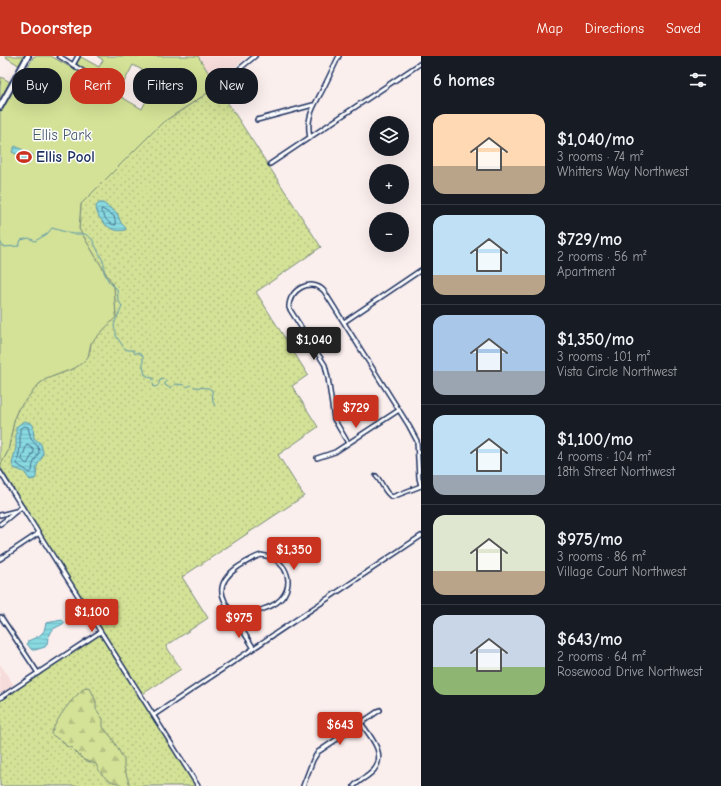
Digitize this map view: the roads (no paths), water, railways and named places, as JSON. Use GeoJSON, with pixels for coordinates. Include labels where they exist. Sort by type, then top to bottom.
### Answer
{"type":"FeatureCollection","features":[{"type":"Feature","properties":{"kind":"street"},"geometry":{"type":"LineString","coordinates":[[0,107],[28,56]]}},
{"type":"Feature","properties":{"kind":"street"},"geometry":{"type":"LineString","coordinates":[[58,56],[78,68]]}},
{"type":"Feature","properties":{"kind":"street"},"geometry":{"type":"LineString","coordinates":[[73,65],[78,56]]}},
{"type":"Feature","properties":{"kind":"street"},"geometry":{"type":"LineString","coordinates":[[241,68],[255,56]]}},
{"type":"Feature","properties":{"kind":"street"},"geometry":{"type":"LineString","coordinates":[[310,138],[308,120],[313,105],[325,86],[339,56]]}},
{"type":"Feature","properties":{"kind":"street"},"geometry":{"type":"LineString","coordinates":[[270,164],[421,63]]}},
{"type":"Feature","properties":{"kind":"street"},"geometry":{"type":"LineString","coordinates":[[257,120],[313,105]]}},
{"type":"Feature","properties":{"kind":"street"},"geometry":{"type":"LineString","coordinates":[[344,322],[421,270]]}},
{"type":"Feature","properties":{"kind":"street"},"geometry":{"type":"LineString","coordinates":[[348,443],[334,419],[325,365],[289,308],[290,298],[292,295],[311,285],[320,287],[344,322],[417,441],[419,478],[421,486],[392,497],[386,492],[381,480],[376,476]]}},
{"type":"Feature","properties":{"kind":"street"},"geometry":{"type":"LineString","coordinates":[[317,458],[330,454],[398,410]]}},
{"type":"Feature","properties":{"kind":"street"},"geometry":{"type":"LineString","coordinates":[[0,472],[198,786]]}},
{"type":"Feature","properties":{"kind":"street"},"geometry":{"type":"LineString","coordinates":[[0,524],[22,507]]}},
{"type":"Feature","properties":{"kind":"street"},"geometry":{"type":"LineString","coordinates":[[0,515],[16,511]]}},
{"type":"Feature","properties":{"kind":"street"},"geometry":{"type":"LineString","coordinates":[[0,559],[39,533]]}},
{"type":"Feature","properties":{"kind":"street"},"geometry":{"type":"LineString","coordinates":[[154,715],[253,647],[420,537],[421,541]]}},
{"type":"Feature","properties":{"kind":"street"},"geometry":{"type":"LineString","coordinates":[[238,623],[255,612],[271,606],[286,594],[288,589],[288,577],[283,566],[275,559],[266,556],[256,557],[232,571],[224,581],[222,596],[238,623],[253,647]]}},
{"type":"Feature","properties":{"kind":"street"},"geometry":{"type":"LineString","coordinates":[[1,617],[38,673]]}},
{"type":"Feature","properties":{"kind":"street"},"geometry":{"type":"LineString","coordinates":[[0,698],[100,632]]}},
{"type":"Feature","properties":{"kind":"street"},"geometry":{"type":"LineString","coordinates":[[303,786],[313,760],[318,752],[380,710]]}},
{"type":"Feature","properties":{"kind":"street"},"geometry":{"type":"LineString","coordinates":[[354,786],[373,771],[379,756],[376,746],[361,723]]}},
{"type":"Feature","properties":{"kind":"water","name":"Ellis Pool"},"geometry":{"type":"Polygon","coordinates":[[[15,146],[33,155],[28,165],[16,160],[18,155],[12,152],[15,146]]]}},
{"type":"Feature","properties":{"kind":"water"},"geometry":{"type":"Polygon","coordinates":[[[99,203],[103,203],[117,213],[121,223],[126,228],[125,230],[120,231],[110,228],[101,220],[96,206],[99,203]]]}},
{"type":"Feature","properties":{"kind":"water"},"geometry":{"type":"Polygon","coordinates":[[[24,421],[33,425],[34,438],[41,444],[43,452],[37,466],[36,477],[35,479],[30,480],[24,472],[14,468],[12,464],[16,447],[16,427],[24,421]]]}},
{"type":"Feature","properties":{"kind":"water"},"geometry":{"type":"Polygon","coordinates":[[[62,620],[65,623],[53,629],[45,647],[32,650],[27,644],[28,641],[39,636],[44,631],[46,623],[62,620]]]}},
{"type":"Feature","properties":{"kind":"waterway"},"geometry":{"type":"LineString","coordinates":[[0,241],[3,247],[19,246],[21,240],[29,238],[35,241],[47,234],[52,228],[72,234],[85,234],[92,239],[104,263],[104,272],[109,282],[117,289],[118,300],[122,306],[115,321],[114,327],[116,336],[123,346]]}},
{"type":"Feature","properties":{"kind":"waterway"},"geometry":{"type":"LineString","coordinates":[[124,348],[133,350],[135,354],[138,352],[143,356],[145,375],[153,378],[153,380]]}},
{"type":"Feature","properties":{"kind":"waterway"},"geometry":{"type":"LineString","coordinates":[[153,384],[154,387],[157,386],[160,380],[164,379],[167,381],[165,385],[170,388],[176,384],[184,385]]}},
{"type":"Feature","properties":{"kind":"waterway"},"geometry":{"type":"LineString","coordinates":[[187,387],[191,385]]}},
{"type":"Feature","properties":{"kind":"waterway"},"geometry":{"type":"LineString","coordinates":[[194,387],[208,388],[212,390],[213,402],[215,406]]}},
{"type":"Feature","properties":{"kind":"place","name":"Ellis Pool"},"geometry":{"type":"Point","coordinates":[24,157]}},
{"type":"Feature","properties":{"kind":"park label","name":"Ellis Park"},"geometry":{"type":"Point","coordinates":[62,135]}}]}
